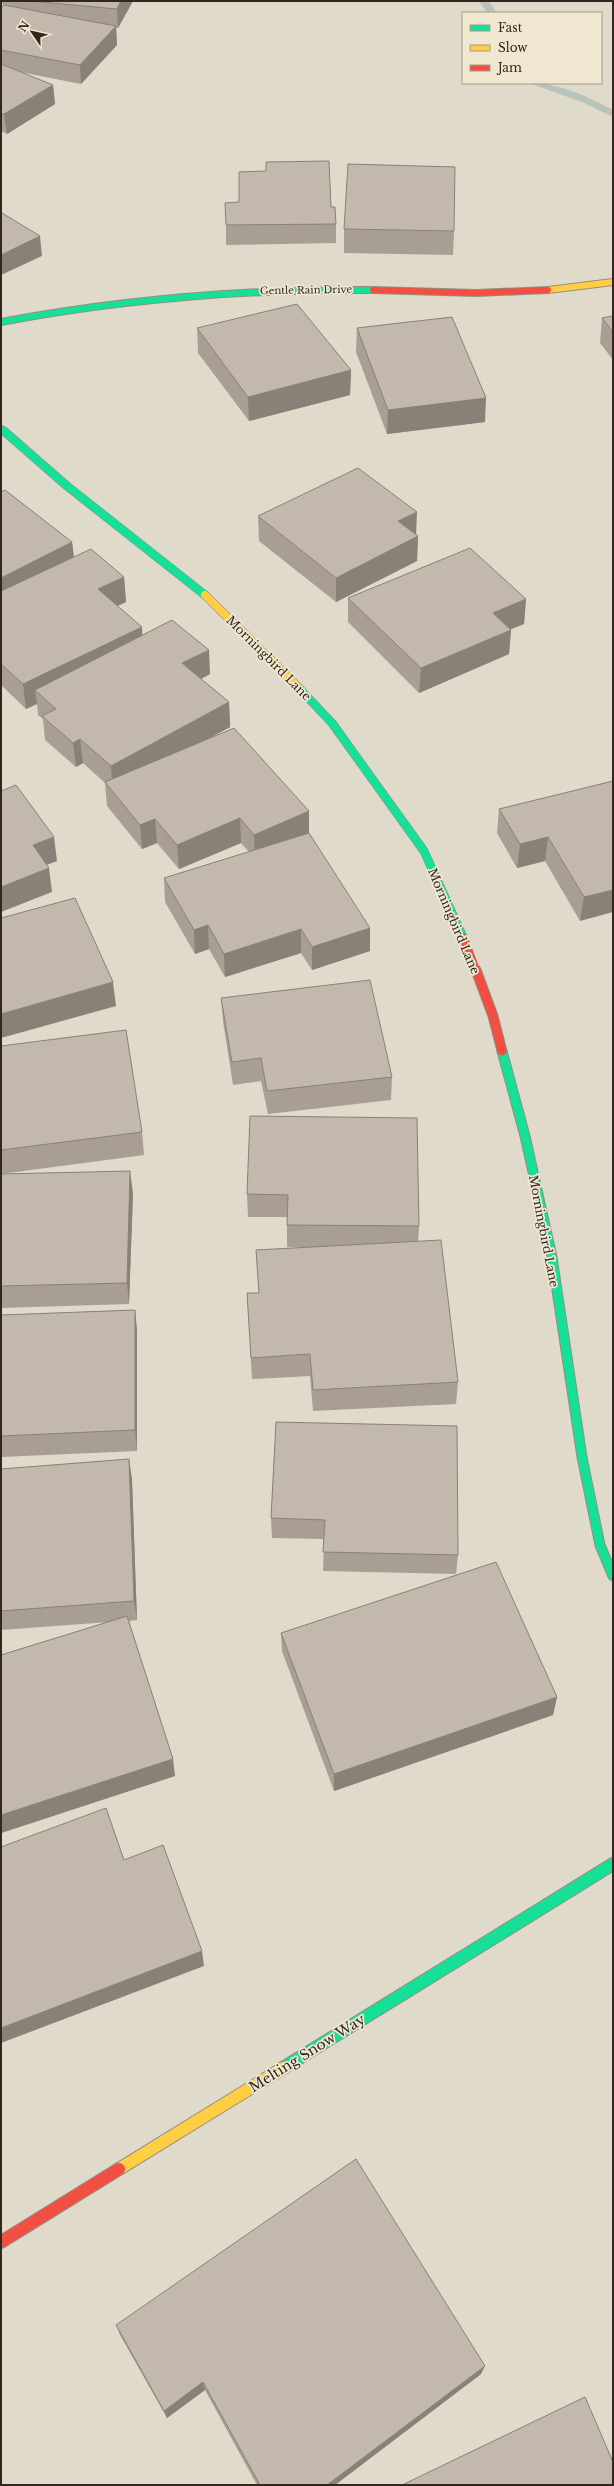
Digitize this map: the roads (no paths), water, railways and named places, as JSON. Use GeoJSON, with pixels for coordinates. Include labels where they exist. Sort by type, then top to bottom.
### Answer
{"type":"FeatureCollection","features":[{"type":"Feature","properties":{"kind":"street","name":"Gentle Rain Drive"},"geometry":{"type":"LineString","coordinates":[[1,322],[43,313],[190,295],[340,289],[490,293],[580,288],[613,282]]}},
{"type":"Feature","properties":{"kind":"street","name":"Morningbird Lane"},"geometry":{"type":"LineString","coordinates":[[1,429],[67,486],[209,598],[265,652],[332,723],[424,851],[458,925],[493,1016],[525,1136],[552,1257],[581,1450],[598,1537],[613,1576]]}},
{"type":"Feature","properties":{"kind":"street","name":"Melting Snow Way"},"geometry":{"type":"LineString","coordinates":[[1,2242],[613,1864]]}},
{"type":"Feature","properties":{"kind":"waterway"},"geometry":{"type":"LineString","coordinates":[[484,1],[491,12]]}},
{"type":"Feature","properties":{"kind":"waterway"},"geometry":{"type":"LineString","coordinates":[[537,84],[586,100],[613,114]]}}]}
